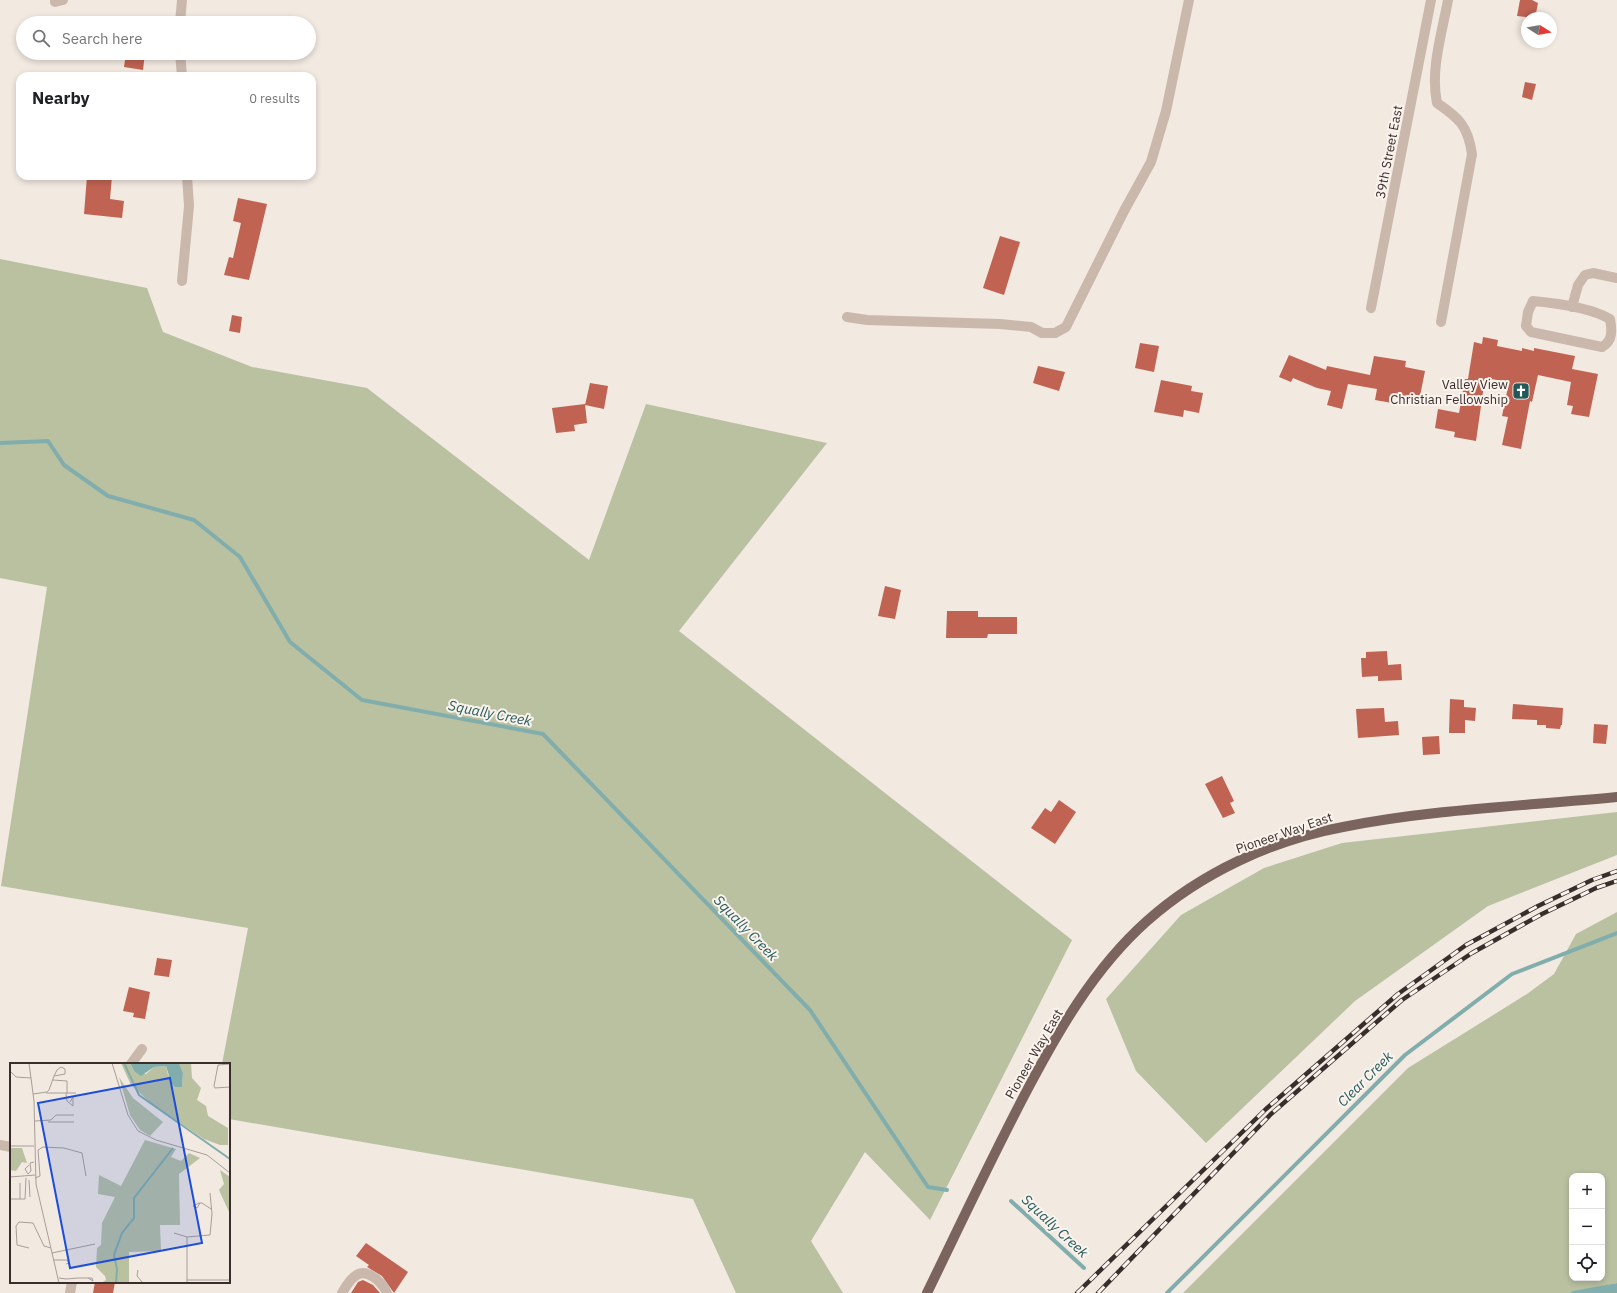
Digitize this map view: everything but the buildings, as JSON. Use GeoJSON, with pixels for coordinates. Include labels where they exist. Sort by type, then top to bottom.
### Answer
{"type":"FeatureCollection","features":[{"type":"Feature","properties":{"kind":"main road","name":"Pioneer Way East"},"geometry":{"type":"LineString","coordinates":[[927,1293],[1003,1136],[1049,1049],[1069,1016],[1094,978],[1123,944],[1147,921],[1175,898],[1209,876],[1252,855],[1302,838],[1342,827],[1417,816],[1617,797]]}},
{"type":"Feature","properties":{"kind":"street"},"geometry":{"type":"LineString","coordinates":[[54,0],[55,2],[63,0]]}},
{"type":"Feature","properties":{"kind":"street"},"geometry":{"type":"LineString","coordinates":[[181,16],[182,0]]}},
{"type":"Feature","properties":{"kind":"street"},"geometry":{"type":"LineString","coordinates":[[847,317],[867,320],[1000,324],[1031,327],[1042,333],[1055,333],[1066,327],[1124,210],[1151,162],[1166,111],[1189,0]]}},
{"type":"Feature","properties":{"kind":"street","name":"39th Street East"},"geometry":{"type":"LineString","coordinates":[[1372,308],[1431,0]]}},
{"type":"Feature","properties":{"kind":"street"},"geometry":{"type":"LineString","coordinates":[[1441,322],[1472,154],[1470,141],[1464,126],[1457,117],[1437,102],[1434,90],[1434,77],[1448,0]]}},
{"type":"Feature","properties":{"kind":"street"},"geometry":{"type":"LineString","coordinates":[[180,60],[182,72]]}},
{"type":"Feature","properties":{"kind":"street"},"geometry":{"type":"LineString","coordinates":[[182,281],[189,206],[187,180]]}},
{"type":"Feature","properties":{"kind":"street"},"geometry":{"type":"LineString","coordinates":[[1572,307],[1578,285],[1585,275],[1593,273],[1617,278]]}},
{"type":"Feature","properties":{"kind":"street"},"geometry":{"type":"LineString","coordinates":[[1533,301],[1572,307],[1610,319],[1612,332],[1607,344],[1602,347],[1531,332],[1526,326],[1528,312],[1533,301]]}},
{"type":"Feature","properties":{"kind":"street"},"geometry":{"type":"LineString","coordinates":[[132,1063],[142,1049]]}},
{"type":"Feature","properties":{"kind":"street"},"geometry":{"type":"LineString","coordinates":[[0,1145],[10,1147]]}},
{"type":"Feature","properties":{"kind":"street"},"geometry":{"type":"LineString","coordinates":[[342,1293],[354,1276],[367,1274],[376,1278],[384,1286],[387,1293]]}},
{"type":"Feature","properties":{"kind":"street"},"geometry":{"type":"LineString","coordinates":[[70,1293],[72,1283]]}},
{"type":"Feature","properties":{"kind":"green space"},"geometry":{"type":"Polygon","coordinates":[[[0,259],[147,288],[163,332],[252,367],[367,388],[589,560],[646,404],[827,443],[679,631],[1072,940],[930,1220],[865,1152],[811,1241],[843,1293],[736,1293],[693,1199],[230,1119],[230,1063],[222,1063],[248,928],[1,886],[47,587],[0,578],[0,259]]]}},
{"type":"Feature","properties":{"kind":"green space"},"geometry":{"type":"Polygon","coordinates":[[[1617,812],[1617,855],[1488,906],[1355,1001],[1206,1143],[1136,1071],[1106,999],[1181,915],[1264,868],[1342,843],[1617,812]]]}},
{"type":"Feature","properties":{"kind":"green space"},"geometry":{"type":"Polygon","coordinates":[[[1617,912],[1617,1283],[1570,1293],[1183,1293],[1408,1068],[1527,994],[1554,974],[1576,934],[1617,912]]]}},
{"type":"Feature","properties":{"kind":"water"},"geometry":{"type":"Polygon","coordinates":[[[1617,1283],[1617,1293],[1570,1293],[1573,1291],[1617,1283]]]}},
{"type":"Feature","properties":{"kind":"waterway","name":"Squally Creek"},"geometry":{"type":"LineString","coordinates":[[0,443],[48,441],[64,465],[108,496],[194,520],[240,557],[290,642],[362,700],[543,734],[810,1010],[928,1187],[947,1190]]}},
{"type":"Feature","properties":{"kind":"waterway","name":"Clear Creek"},"geometry":{"type":"LineString","coordinates":[[1167,1293],[1405,1055],[1512,974],[1617,933]]}},
{"type":"Feature","properties":{"kind":"waterway","name":"Squally Creek"},"geometry":{"type":"LineString","coordinates":[[1011,1201],[1084,1268]]}},
{"type":"Feature","properties":{"kind":"railway"},"geometry":{"type":"LineString","coordinates":[[1077,1293],[1266,1109],[1398,994],[1466,945],[1538,906],[1592,880],[1617,871]]}},
{"type":"Feature","properties":{"kind":"railway"},"geometry":{"type":"LineString","coordinates":[[1098,1293],[1271,1114],[1402,1000],[1472,953],[1542,914],[1596,888],[1617,881]]}},
{"type":"Feature","properties":{"kind":"place","name":"Valley View Christian Fellowship"},"geometry":{"type":"Point","coordinates":[1521,391]}}]}
